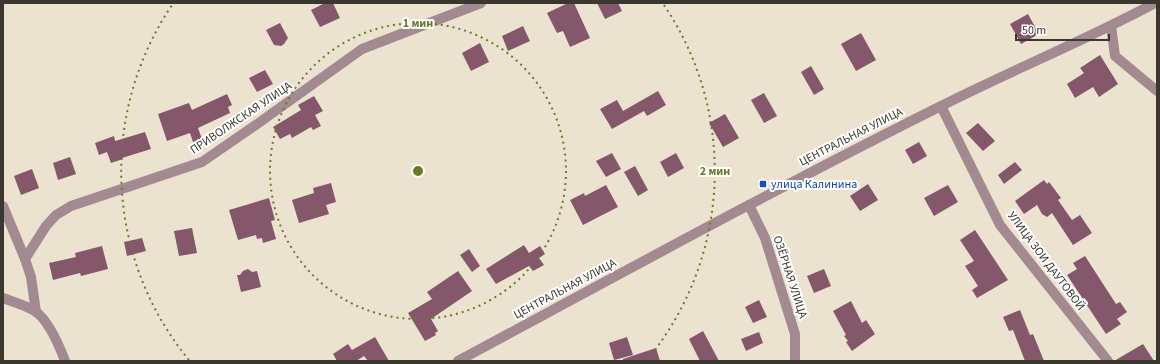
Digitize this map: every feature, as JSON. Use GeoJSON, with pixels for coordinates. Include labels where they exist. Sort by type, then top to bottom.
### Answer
{"type":"FeatureCollection","features":[{"type":"Feature","properties":{"kind":"street","name":"ПРИВОЛЖСКАЯ УЛИЦА"},"geometry":{"type":"LineString","coordinates":[[25,259],[46,226],[56,215],[71,206],[202,162],[362,49],[480,3]]}},
{"type":"Feature","properties":{"kind":"street","name":"ЦЕНТРАЛЬНАЯ УЛИЦА"},"geometry":{"type":"LineString","coordinates":[[458,361],[749,205],[941,106],[1111,26],[1155,3]]}},
{"type":"Feature","properties":{"kind":"street"},"geometry":{"type":"LineString","coordinates":[[1111,26],[1115,56],[1157,91]]}},
{"type":"Feature","properties":{"kind":"street","name":"УЛИЦА ЗОИ ДАУТОВОЙ"},"geometry":{"type":"LineString","coordinates":[[941,106],[1000,225],[1108,361]]}},
{"type":"Feature","properties":{"kind":"street","name":"ОЗЁРНАЯ УЛИЦА"},"geometry":{"type":"LineString","coordinates":[[749,205],[765,238],[795,334],[795,361]]}},
{"type":"Feature","properties":{"kind":"street"},"geometry":{"type":"LineString","coordinates":[[3,206],[25,259],[30,277],[36,312]]}},
{"type":"Feature","properties":{"kind":"street"},"geometry":{"type":"LineString","coordinates":[[3,298],[36,312],[45,321],[59,345],[65,361]]}},
{"type":"Feature","properties":{"kind":"building"},"geometry":{"type":"Polygon","coordinates":[[[325,3],[333,3],[340,18],[320,27],[311,10],[325,3]]]}},
{"type":"Feature","properties":{"kind":"building"},"geometry":{"type":"Polygon","coordinates":[[[568,3],[574,3],[590,38],[570,47],[563,31],[557,33],[547,13],[568,3]]]}},
{"type":"Feature","properties":{"kind":"building"},"geometry":{"type":"Polygon","coordinates":[[[597,3],[618,3],[622,11],[605,19],[597,3]]]}},
{"type":"Feature","properties":{"kind":"building"},"geometry":{"type":"Polygon","coordinates":[[[1028,14],[1039,34],[1021,44],[1010,24],[1028,14]]]}},
{"type":"Feature","properties":{"kind":"building"},"geometry":{"type":"Polygon","coordinates":[[[280,23],[288,38],[281,46],[274,45],[266,30],[280,23]]]}},
{"type":"Feature","properties":{"kind":"building"},"geometry":{"type":"Polygon","coordinates":[[[523,26],[530,41],[508,51],[502,36],[523,26]]]}},
{"type":"Feature","properties":{"kind":"building"},"geometry":{"type":"Polygon","coordinates":[[[861,33],[876,60],[856,71],[841,44],[861,33]]]}},
{"type":"Feature","properties":{"kind":"building"},"geometry":{"type":"Polygon","coordinates":[[[480,43],[489,62],[471,71],[462,53],[480,43]]]}},
{"type":"Feature","properties":{"kind":"building"},"geometry":{"type":"Polygon","coordinates":[[[1100,55],[1118,84],[1099,97],[1093,87],[1075,98],[1067,84],[1084,73],[1080,68],[1100,55]]]}},
{"type":"Feature","properties":{"kind":"building"},"geometry":{"type":"Polygon","coordinates":[[[811,66],[824,89],[814,95],[801,72],[811,66]]]}},
{"type":"Feature","properties":{"kind":"building"},"geometry":{"type":"Polygon","coordinates":[[[265,70],[273,84],[257,92],[249,78],[265,70]]]}},
{"type":"Feature","properties":{"kind":"building"},"geometry":{"type":"Polygon","coordinates":[[[658,91],[666,105],[647,116],[644,111],[612,129],[600,109],[617,100],[623,111],[658,91]]]}},
{"type":"Feature","properties":{"kind":"building"},"geometry":{"type":"Polygon","coordinates":[[[764,93],[777,116],[764,123],[751,100],[764,93]]]}},
{"type":"Feature","properties":{"kind":"building"},"geometry":{"type":"Polygon","coordinates":[[[227,94],[232,105],[228,107],[230,113],[198,128],[202,139],[193,142],[190,133],[167,141],[158,114],[189,103],[192,110],[227,94]]]}},
{"type":"Feature","properties":{"kind":"building"},"geometry":{"type":"Polygon","coordinates":[[[314,96],[323,111],[315,115],[321,126],[313,130],[311,127],[292,138],[290,134],[280,139],[273,127],[301,110],[298,105],[314,96]]]}},
{"type":"Feature","properties":{"kind":"building"},"geometry":{"type":"Polygon","coordinates":[[[725,114],[739,138],[723,147],[709,123],[725,114]]]}},
{"type":"Feature","properties":{"kind":"building"},"geometry":{"type":"Polygon","coordinates":[[[978,123],[995,141],[983,151],[966,133],[978,123]]]}},
{"type":"Feature","properties":{"kind":"building"},"geometry":{"type":"Polygon","coordinates":[[[145,132],[151,149],[111,163],[107,152],[99,155],[95,143],[114,136],[115,141],[145,132]]]}},
{"type":"Feature","properties":{"kind":"building"},"geometry":{"type":"Polygon","coordinates":[[[919,142],[927,156],[913,164],[905,150],[919,142]]]}},
{"type":"Feature","properties":{"kind":"building"},"geometry":{"type":"Polygon","coordinates":[[[612,153],[621,169],[606,177],[596,161],[612,153]]]}},
{"type":"Feature","properties":{"kind":"building"},"geometry":{"type":"Polygon","coordinates":[[[676,153],[684,168],[668,177],[660,162],[676,153]]]}},
{"type":"Feature","properties":{"kind":"building"},"geometry":{"type":"Polygon","coordinates":[[[70,157],[76,174],[58,180],[53,163],[70,157]]]}},
{"type":"Feature","properties":{"kind":"building"},"geometry":{"type":"Polygon","coordinates":[[[1015,162],[1022,170],[1004,184],[998,175],[1015,162]]]}},
{"type":"Feature","properties":{"kind":"building"},"geometry":{"type":"Polygon","coordinates":[[[635,166],[648,190],[638,196],[624,172],[635,166]]]}},
{"type":"Feature","properties":{"kind":"building"},"geometry":{"type":"Polygon","coordinates":[[[32,169],[39,188],[21,195],[14,176],[32,169]]]}},
{"type":"Feature","properties":{"kind":"building"},"geometry":{"type":"Polygon","coordinates":[[[1044,180],[1047,184],[1049,182],[1061,198],[1058,200],[1072,220],[1080,215],[1092,233],[1073,245],[1052,213],[1047,217],[1042,214],[1037,205],[1024,214],[1015,201],[1044,180]]]}},
{"type":"Feature","properties":{"kind":"building"},"geometry":{"type":"Polygon","coordinates":[[[331,183],[336,202],[326,205],[329,214],[299,223],[292,200],[314,193],[313,188],[331,183]]]}},
{"type":"Feature","properties":{"kind":"building"},"geometry":{"type":"Polygon","coordinates":[[[868,184],[878,200],[860,211],[850,196],[868,184]]]}},
{"type":"Feature","properties":{"kind":"building"},"geometry":{"type":"Polygon","coordinates":[[[606,185],[618,207],[583,225],[570,200],[584,193],[585,196],[606,185]]]}},
{"type":"Feature","properties":{"kind":"building"},"geometry":{"type":"Polygon","coordinates":[[[948,185],[958,202],[934,216],[924,198],[948,185]]]}},
{"type":"Feature","properties":{"kind":"building"},"geometry":{"type":"Polygon","coordinates":[[[269,198],[275,220],[271,221],[276,239],[263,243],[262,238],[257,239],[256,235],[238,240],[229,210],[269,198]]]}},
{"type":"Feature","properties":{"kind":"building"},"geometry":{"type":"Polygon","coordinates":[[[192,228],[197,253],[179,256],[174,231],[192,228]]]}},
{"type":"Feature","properties":{"kind":"building"},"geometry":{"type":"Polygon","coordinates":[[[975,230],[1008,280],[977,298],[972,290],[978,286],[965,266],[974,261],[960,240],[975,230]]]}},
{"type":"Feature","properties":{"kind":"building"},"geometry":{"type":"Polygon","coordinates":[[[142,238],[146,251],[127,256],[124,242],[142,238]]]}},
{"type":"Feature","properties":{"kind":"building"},"geometry":{"type":"Polygon","coordinates":[[[524,245],[529,253],[540,246],[545,254],[539,258],[544,265],[533,271],[529,266],[496,284],[486,269],[524,245]]]}},
{"type":"Feature","properties":{"kind":"building"},"geometry":{"type":"Polygon","coordinates":[[[102,246],[108,269],[81,276],[80,273],[53,280],[49,263],[76,257],[75,253],[102,246]]]}},
{"type":"Feature","properties":{"kind":"building"},"geometry":{"type":"Polygon","coordinates":[[[469,249],[480,266],[472,272],[460,255],[469,249]]]}},
{"type":"Feature","properties":{"kind":"building"},"geometry":{"type":"Polygon","coordinates":[[[1085,256],[1116,304],[1120,302],[1127,312],[1117,319],[1121,324],[1106,334],[1067,275],[1077,269],[1073,263],[1085,256]]]}},
{"type":"Feature","properties":{"kind":"building"},"geometry":{"type":"Polygon","coordinates":[[[248,269],[252,272],[257,271],[261,287],[241,292],[237,275],[240,275],[243,271],[248,269]]]}},
{"type":"Feature","properties":{"kind":"building"},"geometry":{"type":"Polygon","coordinates":[[[824,269],[831,286],[814,293],[807,276],[824,269]]]}},
{"type":"Feature","properties":{"kind":"building"},"geometry":{"type":"Polygon","coordinates":[[[458,271],[472,291],[431,319],[438,331],[435,333],[436,335],[425,341],[408,313],[432,299],[427,292],[458,271]]]}},
{"type":"Feature","properties":{"kind":"building"},"geometry":{"type":"Polygon","coordinates":[[[759,300],[767,317],[753,323],[745,307],[759,300]]]}},
{"type":"Feature","properties":{"kind":"building"},"geometry":{"type":"Polygon","coordinates":[[[851,301],[862,323],[866,320],[875,334],[852,351],[846,342],[848,341],[844,336],[846,335],[833,311],[851,301]]]}},
{"type":"Feature","properties":{"kind":"building"},"geometry":{"type":"Polygon","coordinates":[[[1020,310],[1030,335],[1033,334],[1044,361],[1025,361],[1013,330],[1009,331],[1003,317],[1020,310]]]}},
{"type":"Feature","properties":{"kind":"building"},"geometry":{"type":"Polygon","coordinates":[[[703,331],[719,361],[700,361],[689,339],[703,331]]]}},
{"type":"Feature","properties":{"kind":"building"},"geometry":{"type":"Polygon","coordinates":[[[759,332],[763,343],[746,351],[741,339],[759,332]]]}},
{"type":"Feature","properties":{"kind":"building"},"geometry":{"type":"Polygon","coordinates":[[[375,337],[389,361],[368,361],[364,356],[356,361],[337,361],[333,354],[348,344],[352,350],[375,337]]]}},
{"type":"Feature","properties":{"kind":"building"},"geometry":{"type":"Polygon","coordinates":[[[627,337],[633,355],[614,360],[609,343],[627,337]]]}},
{"type":"Feature","properties":{"kind":"building"},"geometry":{"type":"Polygon","coordinates":[[[1143,344],[1154,361],[1114,361],[1143,344]]]}},
{"type":"Feature","properties":{"kind":"building"},"geometry":{"type":"Polygon","coordinates":[[[656,348],[660,361],[623,361],[623,359],[656,348]]]}},
{"type":"Feature","properties":{"kind":"place","name":"улица Калинина"},"geometry":{"type":"Point","coordinates":[763,184]}}]}
